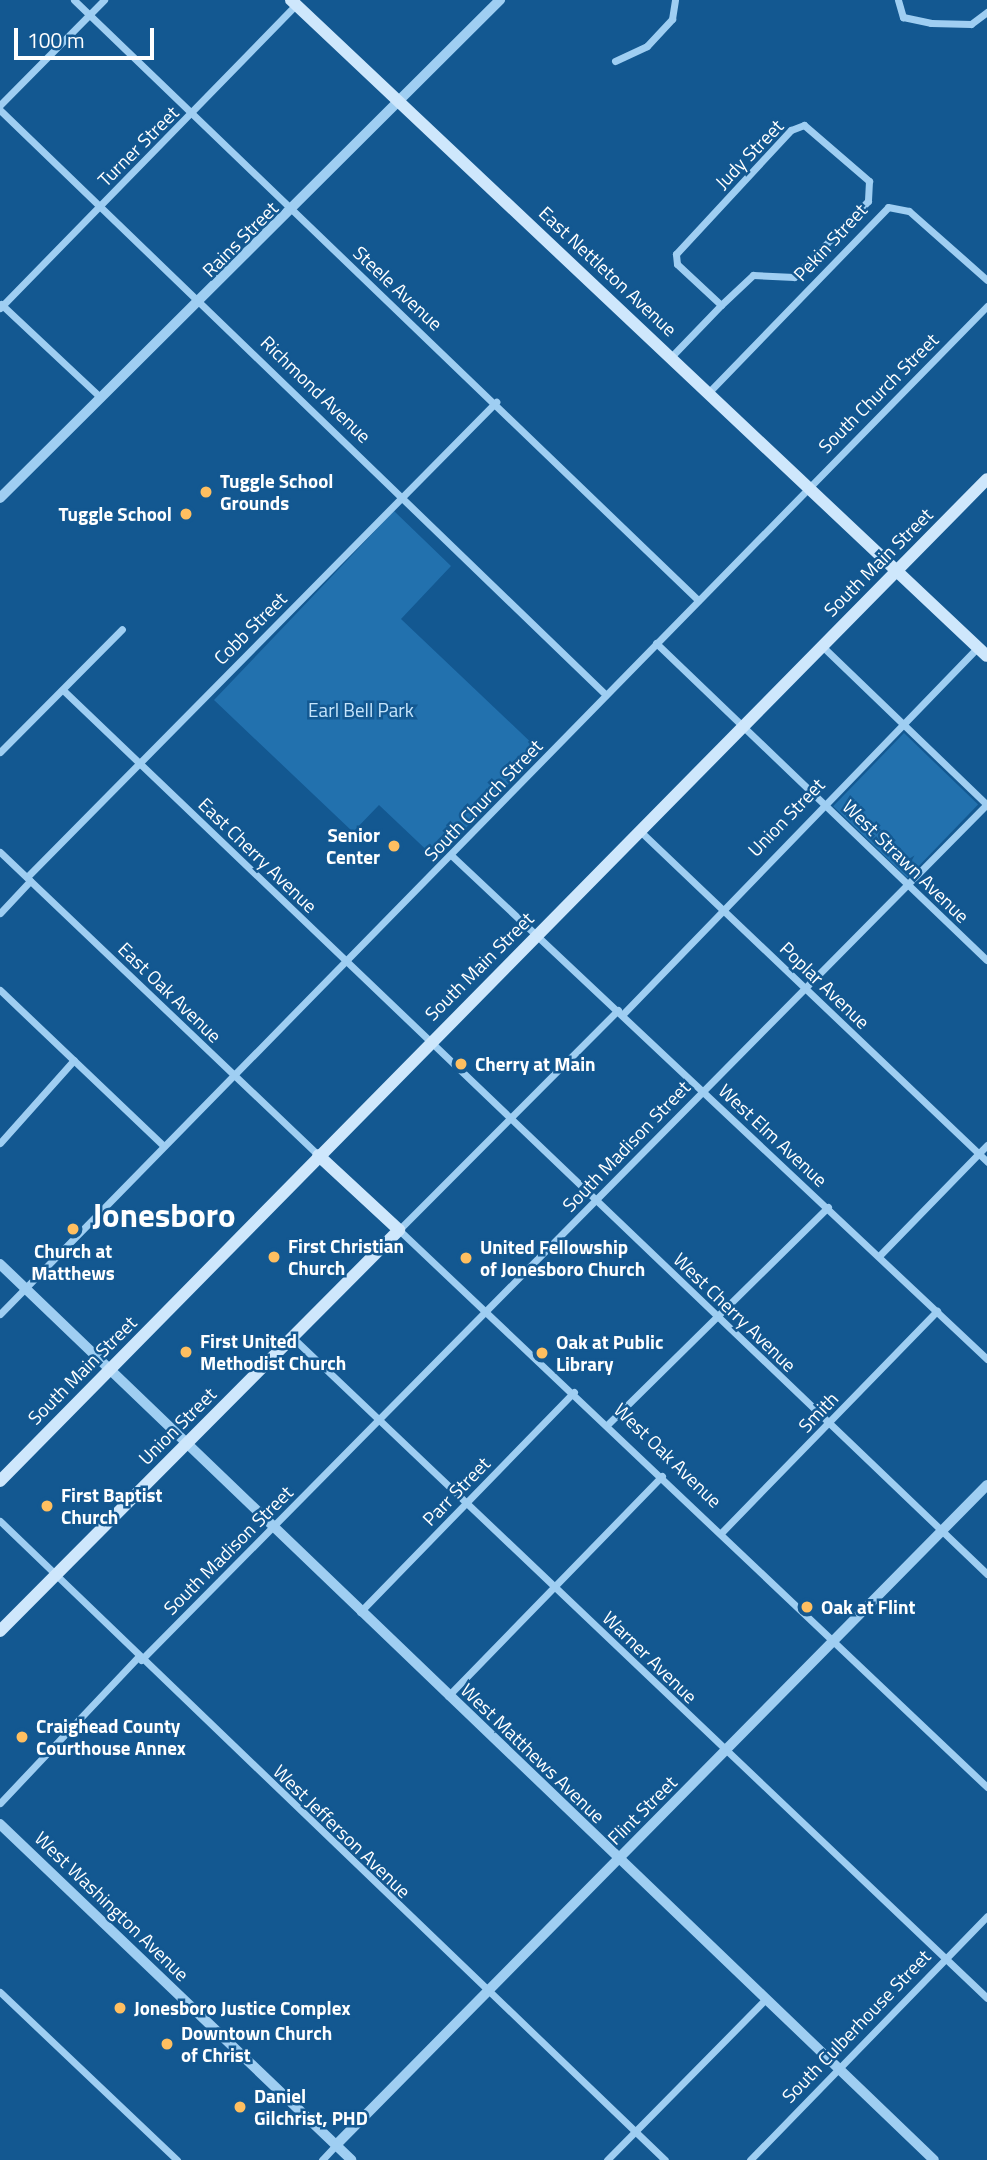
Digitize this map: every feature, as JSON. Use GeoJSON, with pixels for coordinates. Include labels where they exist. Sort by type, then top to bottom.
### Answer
{"type":"FeatureCollection","features":[{"type":"Feature","properties":{"kind":"main road","name":"East Nettleton Avenue"},"geometry":{"type":"LineString","coordinates":[[293,2],[810,484],[983,652]]}},
{"type":"Feature","properties":{"kind":"main road","name":"South Main Street"},"geometry":{"type":"LineString","coordinates":[[0,1481],[987,479]]}},
{"type":"Feature","properties":{"kind":"main road","name":"West Oak Avenue"},"geometry":{"type":"LineString","coordinates":[[318,1156],[399,1230]]}},
{"type":"Feature","properties":{"kind":"main road","name":"Union Street"},"geometry":{"type":"LineString","coordinates":[[0,1631],[399,1230]]}},
{"type":"Feature","properties":{"kind":"street","name":"Steele Avenue"},"geometry":{"type":"LineString","coordinates":[[74,0],[496,402],[698,600]]}},
{"type":"Feature","properties":{"kind":"street"},"geometry":{"type":"LineString","coordinates":[[0,107],[104,0]]}},
{"type":"Feature","properties":{"kind":"street","name":"Rains Street"},"geometry":{"type":"LineString","coordinates":[[0,498],[202,301],[500,0]]}},
{"type":"Feature","properties":{"kind":"street"},"geometry":{"type":"LineString","coordinates":[[615,61],[635,54],[664,28],[677,10],[675,0]]}},
{"type":"Feature","properties":{"kind":"street"},"geometry":{"type":"LineString","coordinates":[[898,0],[903,17],[931,23],[971,23],[987,12]]}},
{"type":"Feature","properties":{"kind":"street","name":"Turner Street"},"geometry":{"type":"LineString","coordinates":[[1,305],[192,114],[293,2]]}},
{"type":"Feature","properties":{"kind":"street","name":"Richmond Avenue"},"geometry":{"type":"LineString","coordinates":[[0,107],[99,207],[202,301],[606,695]]}},
{"type":"Feature","properties":{"kind":"street","name":"Judy Street"},"geometry":{"type":"LineString","coordinates":[[671,357],[720,305],[753,275],[794,277],[869,201],[869,181],[813,128],[791,130],[676,254],[677,264],[720,305]]}},
{"type":"Feature","properties":{"kind":"street","name":"Pekin Street"},"geometry":{"type":"LineString","coordinates":[[709,392],[888,207],[909,211],[987,280]]}},
{"type":"Feature","properties":{"kind":"street"},"geometry":{"type":"LineString","coordinates":[[1,305],[101,398]]}},
{"type":"Feature","properties":{"kind":"street","name":"South Church Street"},"geometry":{"type":"LineString","coordinates":[[0,1314],[233,1074],[348,965],[810,484],[987,306]]}},
{"type":"Feature","properties":{"kind":"street","name":"Cobb Street"},"geometry":{"type":"LineString","coordinates":[[0,913],[139,762],[496,402]]}},
{"type":"Feature","properties":{"kind":"street"},"geometry":{"type":"LineString","coordinates":[[0,752],[122,629]]}},
{"type":"Feature","properties":{"kind":"street","name":"West Strawn Avenue"},"geometry":{"type":"LineString","coordinates":[[656,643],[987,960]]}},
{"type":"Feature","properties":{"kind":"street"},"geometry":{"type":"LineString","coordinates":[[822,646],[987,804]]}},
{"type":"Feature","properties":{"kind":"street","name":"Union Street"},"geometry":{"type":"LineString","coordinates":[[399,1230],[509,1118],[724,910],[904,724],[983,652]]}},
{"type":"Feature","properties":{"kind":"street","name":"East Cherry Avenue"},"geometry":{"type":"LineString","coordinates":[[63,690],[430,1043]]}},
{"type":"Feature","properties":{"kind":"street","name":"South Madison Street"},"geometry":{"type":"LineString","coordinates":[[0,1803],[139,1658],[487,1311],[987,804]]}},
{"type":"Feature","properties":{"kind":"street","name":"Poplar Avenue"},"geometry":{"type":"LineString","coordinates":[[640,831],[987,1162]]}},
{"type":"Feature","properties":{"kind":"street","name":"East Oak Avenue"},"geometry":{"type":"LineString","coordinates":[[0,852],[318,1156]]}},
{"type":"Feature","properties":{"kind":"street","name":"West Elm Avenue"},"geometry":{"type":"LineString","coordinates":[[451,855],[987,1359]]}},
{"type":"Feature","properties":{"kind":"street"},"geometry":{"type":"LineString","coordinates":[[0,990],[163,1145]]}},
{"type":"Feature","properties":{"kind":"street","name":"West Cherry Avenue"},"geometry":{"type":"LineString","coordinates":[[430,1043],[987,1574]]}},
{"type":"Feature","properties":{"kind":"street"},"geometry":{"type":"LineString","coordinates":[[0,1143],[74,1060]]}},
{"type":"Feature","properties":{"kind":"street"},"geometry":{"type":"LineString","coordinates":[[879,1256],[987,1145]]}},
{"type":"Feature","properties":{"kind":"street"},"geometry":{"type":"LineString","coordinates":[[608,1424],[828,1207]]}},
{"type":"Feature","properties":{"kind":"street","name":"West Oak Avenue"},"geometry":{"type":"LineString","coordinates":[[399,1230],[608,1424],[987,1787]]}},
{"type":"Feature","properties":{"kind":"street","name":"West Matthews Avenue"},"geometry":{"type":"LineString","coordinates":[[0,1264],[111,1367],[360,1612],[934,2160]]}},
{"type":"Feature","properties":{"kind":"street","name":"Smith"},"geometry":{"type":"LineString","coordinates":[[721,1533],[830,1424],[937,1311]]}},
{"type":"Feature","properties":{"kind":"street","name":"Warner Avenue"},"geometry":{"type":"LineString","coordinates":[[292,1337],[987,1998]]}},
{"type":"Feature","properties":{"kind":"street","name":"Parr Street"},"geometry":{"type":"LineString","coordinates":[[360,1612],[574,1392]]}},
{"type":"Feature","properties":{"kind":"street"},"geometry":{"type":"LineString","coordinates":[[448,1696],[662,1476]]}},
{"type":"Feature","properties":{"kind":"street","name":"Flint Street"},"geometry":{"type":"LineString","coordinates":[[322,2160],[987,1485]]}},
{"type":"Feature","properties":{"kind":"street","name":"West Jefferson Avenue"},"geometry":{"type":"LineString","coordinates":[[0,1521],[139,1658],[665,2160]]}},
{"type":"Feature","properties":{"kind":"street","name":"West Washington Avenue"},"geometry":{"type":"LineString","coordinates":[[0,1824],[351,2160]]}},
{"type":"Feature","properties":{"kind":"street","name":"South Culberhouse Street"},"geometry":{"type":"LineString","coordinates":[[750,2160],[944,1957],[987,1916]]}},
{"type":"Feature","properties":{"kind":"street"},"geometry":{"type":"LineString","coordinates":[[0,1992],[177,2160]]}},
{"type":"Feature","properties":{"kind":"street"},"geometry":{"type":"LineString","coordinates":[[607,2160],[766,1999]]}},
{"type":"Feature","properties":{"kind":"green space","name":"Earl Bell Park"},"geometry":{"type":"Polygon","coordinates":[[[394,511],[451,566],[401,619],[540,751],[436,859],[379,805],[353,832],[214,700],[394,511]]]}},
{"type":"Feature","properties":{"kind":"green space"},"geometry":{"type":"Polygon","coordinates":[[[904,733],[978,805],[907,878],[833,806],[904,733]]]}},
{"type":"Feature","properties":{"kind":"place","name":"Tuggle School Grounds"},"geometry":{"type":"Point","coordinates":[206,492]}},
{"type":"Feature","properties":{"kind":"place","name":"Tuggle School"},"geometry":{"type":"Point","coordinates":[186,514]}},
{"type":"Feature","properties":{"kind":"place","name":"Senior Center"},"geometry":{"type":"Point","coordinates":[394,846]}},
{"type":"Feature","properties":{"kind":"place","name":"Cherry at Main"},"geometry":{"type":"Point","coordinates":[461,1064]}},
{"type":"Feature","properties":{"kind":"place","name":"Church at Matthews"},"geometry":{"type":"Point","coordinates":[73,1229]}},
{"type":"Feature","properties":{"kind":"place","name":"First Christian Church"},"geometry":{"type":"Point","coordinates":[274,1257]}},
{"type":"Feature","properties":{"kind":"place","name":"United Fellowship of Jonesboro Church"},"geometry":{"type":"Point","coordinates":[466,1258]}},
{"type":"Feature","properties":{"kind":"place","name":"First United Methodist Church"},"geometry":{"type":"Point","coordinates":[186,1352]}},
{"type":"Feature","properties":{"kind":"place","name":"Oak at Public Library"},"geometry":{"type":"Point","coordinates":[542,1353]}},
{"type":"Feature","properties":{"kind":"place","name":"First Baptist Church"},"geometry":{"type":"Point","coordinates":[47,1506]}},
{"type":"Feature","properties":{"kind":"place","name":"Oak at Flint"},"geometry":{"type":"Point","coordinates":[807,1607]}},
{"type":"Feature","properties":{"kind":"place","name":"Craighead County Courthouse Annex"},"geometry":{"type":"Point","coordinates":[22,1737]}},
{"type":"Feature","properties":{"kind":"place","name":"Jonesboro Justice Complex"},"geometry":{"type":"Point","coordinates":[120,2008]}},
{"type":"Feature","properties":{"kind":"place","name":"Downtown Church of Christ"},"geometry":{"type":"Point","coordinates":[167,2044]}},
{"type":"Feature","properties":{"kind":"place","name":"Daniel Gilchrist, PHD"},"geometry":{"type":"Point","coordinates":[240,2107]}},
{"type":"Feature","properties":{"kind":"district","name":"Jonesboro"},"geometry":{"type":"Point","coordinates":[164,1216]}}]}
